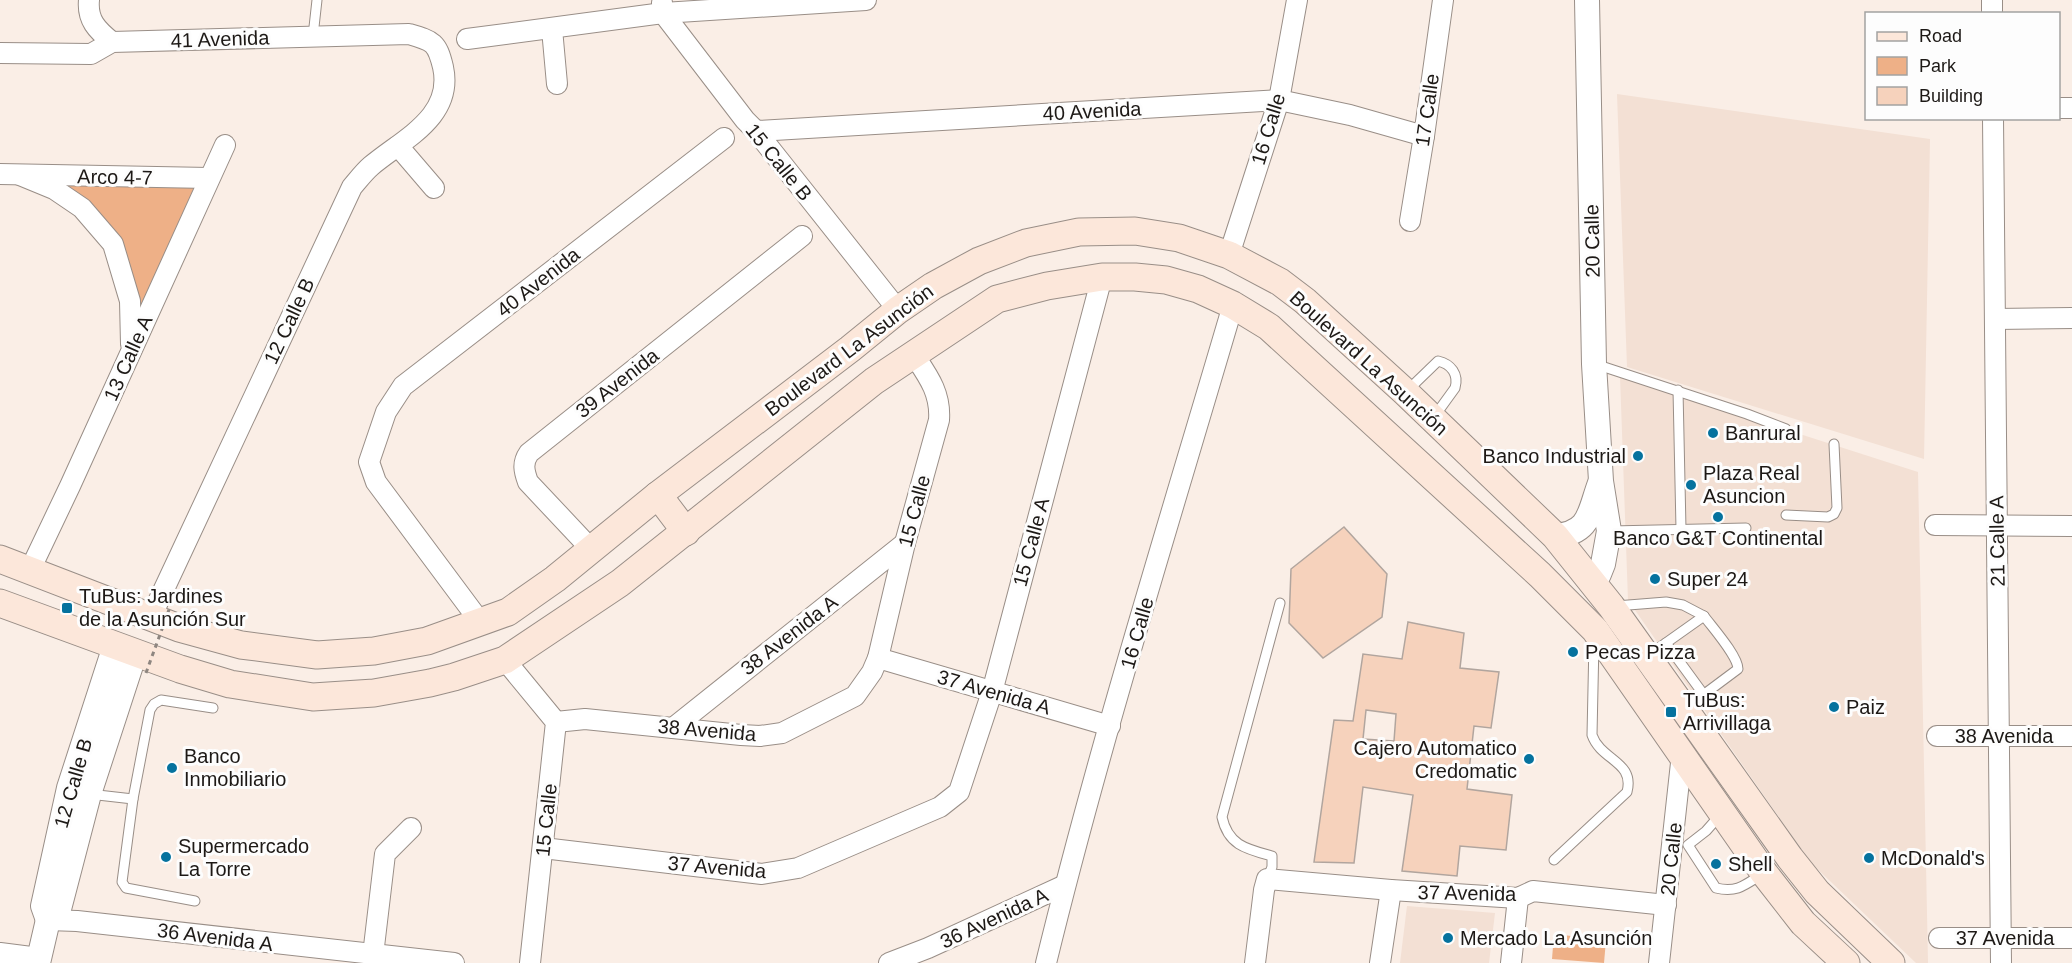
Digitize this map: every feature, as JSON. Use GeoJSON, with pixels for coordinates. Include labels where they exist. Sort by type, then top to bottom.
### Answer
{"type":"FeatureCollection","features":[{"type":"Feature","properties":{"kind":"main road","name":"Boulevard La Asunción"},"geometry":{"type":"LineString","coordinates":[[0,559],[96,597],[160,612],[194,633],[241,645],[316,655],[374,651],[427,641],[508,612],[555,579],[658,495],[850,350],[898,310],[933,286],[979,261],[1026,243],[1079,232],[1134,231],[1179,238],[1228,255],[1280,282],[1305,301],[1405,392],[1555,536],[1611,606],[1656,650],[1694,702],[1790,858],[1817,892],[1891,963]]}},
{"type":"Feature","properties":{"kind":"main road"},"geometry":{"type":"LineString","coordinates":[[1166,280],[1179,238]]}},
{"type":"Feature","properties":{"kind":"main road","name":"Boulevard La Asunción"},"geometry":{"type":"LineString","coordinates":[[0,603],[132,657],[230,684],[313,697],[375,693],[454,677],[505,660],[620,583],[874,381],[997,299],[1047,286],[1102,277],[1166,280],[1198,289],[1233,305],[1269,327],[1540,575],[1594,630],[1764,873],[1803,923],[1846,963]]}},
{"type":"Feature","properties":{"kind":"main road"},"geometry":{"type":"LineString","coordinates":[[1313,366],[1342,333]]}},
{"type":"Feature","properties":{"kind":"main road"},"geometry":{"type":"LineString","coordinates":[[850,350],[874,381]]}},
{"type":"Feature","properties":{"kind":"main road"},"geometry":{"type":"LineString","coordinates":[[658,495],[686,532]]}},
{"type":"Feature","properties":{"kind":"main road"},"geometry":{"type":"LineString","coordinates":[[1540,575],[1571,589],[1585,588],[1593,583]]}},
{"type":"Feature","properties":{"kind":"main road"},"geometry":{"type":"LineString","coordinates":[[96,597],[134,628],[138,637],[132,657]]}},
{"type":"Feature","properties":{"kind":"main road"},"geometry":{"type":"LineString","coordinates":[[521,602],[545,634]]}},
{"type":"Feature","properties":{"kind":"street"},"geometry":{"type":"LineString","coordinates":[[89,0],[90,20],[112,42]]}},
{"type":"Feature","properties":{"kind":"street"},"geometry":{"type":"LineString","coordinates":[[467,39],[552,29],[662,7],[866,0]]}},
{"type":"Feature","properties":{"kind":"street","name":"16 Calle"},"geometry":{"type":"LineString","coordinates":[[1228,255],[1279,100],[1297,0]]}},
{"type":"Feature","properties":{"kind":"street","name":"17 Calle"},"geometry":{"type":"LineString","coordinates":[[1410,220],[1443,0]]}},
{"type":"Feature","properties":{"kind":"street","name":"20 Calle"},"geometry":{"type":"LineString","coordinates":[[1587,0],[1594,364],[1601,481],[1609,531],[1603,564],[1593,583]]}},
{"type":"Feature","properties":{"kind":"street","name":"15 Calle B"},"geometry":{"type":"LineString","coordinates":[[662,7],[746,120],[898,310]]}},
{"type":"Feature","properties":{"kind":"street"},"geometry":{"type":"LineString","coordinates":[[552,29],[557,84]]}},
{"type":"Feature","properties":{"kind":"street","name":"41 Avenida"},"geometry":{"type":"LineString","coordinates":[[0,53],[91,54],[112,42],[410,33],[427,39],[438,49]]}},
{"type":"Feature","properties":{"kind":"street","name":"12 Calle B"},"geometry":{"type":"LineString","coordinates":[[160,612],[352,187],[370,167],[398,146],[437,110],[446,80],[438,49]]}},
{"type":"Feature","properties":{"kind":"street","name":"40 Avenida"},"geometry":{"type":"LineString","coordinates":[[756,131],[1279,100],[1350,115],[1424,136]]}},
{"type":"Feature","properties":{"kind":"street","name":"21 Calle A"},"geometry":{"type":"LineString","coordinates":[[1993,120],[2001,963]]}},
{"type":"Feature","properties":{"kind":"street","name":"40 Avenida"},"geometry":{"type":"LineString","coordinates":[[481,622],[376,482],[369,462],[386,412],[403,386],[724,138]]}},
{"type":"Feature","properties":{"kind":"street","name":"13 Calle A"},"geometry":{"type":"LineString","coordinates":[[30,570],[225,145]]}},
{"type":"Feature","properties":{"kind":"street"},"geometry":{"type":"LineString","coordinates":[[398,146],[434,188]]}},
{"type":"Feature","properties":{"kind":"street","name":"Arco 4-7"},"geometry":{"type":"LineString","coordinates":[[0,174],[209,178]]}},
{"type":"Feature","properties":{"kind":"street","name":"Arco 4-7"},"geometry":{"type":"LineString","coordinates":[[20,175],[54,189],[82,208],[113,244],[130,301],[131,350]]}},
{"type":"Feature","properties":{"kind":"street","name":"39 Avenida"},"geometry":{"type":"LineString","coordinates":[[591,549],[528,482],[524,471],[525,458],[802,236]]}},
{"type":"Feature","properties":{"kind":"street","name":"15 Calle A"},"geometry":{"type":"LineString","coordinates":[[950,801],[959,792],[992,692],[1102,277]]}},
{"type":"Feature","properties":{"kind":"street","name":"16 Calle"},"geometry":{"type":"LineString","coordinates":[[1046,963],[1065,885],[1110,726],[1233,305]]}},
{"type":"Feature","properties":{"kind":"street"},"geometry":{"type":"LineString","coordinates":[[1995,319],[2072,318]]}},
{"type":"Feature","properties":{"kind":"street","name":"15 Calle"},"geometry":{"type":"LineString","coordinates":[[875,665],[904,543],[939,420],[940,410],[936,389],[914,355]]}},
{"type":"Feature","properties":{"kind":"street","name":"20 Calle"},"geometry":{"type":"LineString","coordinates":[[1555,536],[1575,532],[1584,525],[1601,481]]}},
{"type":"Feature","properties":{"kind":"street"},"geometry":{"type":"LineString","coordinates":[[1935,525],[2072,526]]}},
{"type":"Feature","properties":{"kind":"street","name":"38 Avenida A"},"geometry":{"type":"LineString","coordinates":[[672,728],[904,543]]}},
{"type":"Feature","properties":{"kind":"street","name":"12 Calle B"},"geometry":{"type":"LineString","coordinates":[[39,960],[48,920],[43,906],[79,791],[132,657]]}},
{"type":"Feature","properties":{"kind":"street"},"geometry":{"type":"LineString","coordinates":[[505,660],[556,722]]}},
{"type":"Feature","properties":{"kind":"street","name":"37 Avenida A"},"geometry":{"type":"LineString","coordinates":[[875,665],[992,692],[1110,726]]}},
{"type":"Feature","properties":{"kind":"street","name":"38 Avenida"},"geometry":{"type":"LineString","coordinates":[[556,722],[585,719],[741,735],[760,736],[782,733],[855,696],[875,665]]}},
{"type":"Feature","properties":{"kind":"street","name":"15 Calle"},"geometry":{"type":"LineString","coordinates":[[530,963],[556,722]]}},
{"type":"Feature","properties":{"kind":"street","name":"38 Avenida"},"geometry":{"type":"LineString","coordinates":[[1936,736],[2072,736]]}},
{"type":"Feature","properties":{"kind":"street","name":"20 Calle"},"geometry":{"type":"LineString","coordinates":[[1659,963],[1666,905],[1680,844],[1682,754]]}},
{"type":"Feature","properties":{"kind":"street","name":"37 Avenida"},"geometry":{"type":"LineString","coordinates":[[543,848],[762,873],[798,868],[950,801]]}},
{"type":"Feature","properties":{"kind":"street"},"geometry":{"type":"LineString","coordinates":[[374,955],[385,854],[411,828]]}},
{"type":"Feature","properties":{"kind":"street"},"geometry":{"type":"LineString","coordinates":[[1255,963],[1267,879]]}},
{"type":"Feature","properties":{"kind":"street","name":"37 Avenida"},"geometry":{"type":"LineString","coordinates":[[1267,879],[1518,898],[1533,891],[1666,905]]}},
{"type":"Feature","properties":{"kind":"street","name":"36 Avenida A"},"geometry":{"type":"LineString","coordinates":[[889,963],[927,956],[1065,885]]}},
{"type":"Feature","properties":{"kind":"street"},"geometry":{"type":"LineString","coordinates":[[1380,963],[1391,890]]}},
{"type":"Feature","properties":{"kind":"street"},"geometry":{"type":"LineString","coordinates":[[1510,963],[1518,898]]}},
{"type":"Feature","properties":{"kind":"street","name":"36 Avenida A"},"geometry":{"type":"LineString","coordinates":[[48,920],[76,921],[283,954],[374,955],[454,963]]}},
{"type":"Feature","properties":{"kind":"street","name":"37 Avenida"},"geometry":{"type":"LineString","coordinates":[[1939,938],[2072,938]]}},
{"type":"Feature","properties":{"kind":"street"},"geometry":{"type":"LineString","coordinates":[[0,952],[39,960]]}},
{"type":"Feature","properties":{"kind":"lane"},"geometry":{"type":"LineString","coordinates":[[313,36],[317,0]]}},
{"type":"Feature","properties":{"kind":"lane"},"geometry":{"type":"LineString","coordinates":[[1405,392],[1438,361],[1452,367],[1457,383],[1432,419]]}},
{"type":"Feature","properties":{"kind":"lane"},"geometry":{"type":"LineString","coordinates":[[1594,364],[1678,390],[1786,429]]}},
{"type":"Feature","properties":{"kind":"lane"},"geometry":{"type":"LineString","coordinates":[[1678,390],[1681,529]]}},
{"type":"Feature","properties":{"kind":"lane"},"geometry":{"type":"LineString","coordinates":[[1786,515],[1828,517],[1834,514],[1837,508],[1834,444]]}},
{"type":"Feature","properties":{"kind":"lane"},"geometry":{"type":"LineString","coordinates":[[1609,531],[1746,528]]}},
{"type":"Feature","properties":{"kind":"lane"},"geometry":{"type":"LineString","coordinates":[[1611,606],[1666,602],[1683,605],[1704,616],[1738,665],[1738,669],[1694,702]]}},
{"type":"Feature","properties":{"kind":"lane"},"geometry":{"type":"LineString","coordinates":[[1267,879],[1272,867],[1272,856],[1243,847],[1230,838],[1222,817],[1280,603]]}},
{"type":"Feature","properties":{"kind":"lane"},"geometry":{"type":"LineString","coordinates":[[1656,650],[1704,616]]}},
{"type":"Feature","properties":{"kind":"lane"},"geometry":{"type":"LineString","coordinates":[[1554,860],[1627,792],[1629,784],[1624,768],[1595,746],[1592,735],[1594,630]]}},
{"type":"Feature","properties":{"kind":"lane"},"geometry":{"type":"LineString","coordinates":[[195,901],[126,888],[122,882],[133,799],[153,704],[161,700],[213,708]]}},
{"type":"Feature","properties":{"kind":"lane"},"geometry":{"type":"LineString","coordinates":[[79,791],[133,799]]}},
{"type":"Feature","properties":{"kind":"lane"},"geometry":{"type":"LineString","coordinates":[[1723,812],[1706,831],[1680,844],[1716,888],[1728,891],[1739,889],[1764,873]]}},
{"type":"Feature","properties":{"kind":"path"},"geometry":{"type":"LineString","coordinates":[[132,657],[160,612]]}},
{"type":"Feature","properties":{"kind":"shaded area"},"geometry":{"type":"Polygon","coordinates":[[[1617,94],[1930,139],[1924,459],[1627,367],[1617,94]]]}},
{"type":"Feature","properties":{"kind":"shaded area"},"geometry":{"type":"Polygon","coordinates":[[[1620,376],[1918,472],[1928,963],[1916,963],[1810,862],[1628,600],[1620,376]]]}},
{"type":"Feature","properties":{"kind":"shaded area","name":"Mercado La Asunción"},"geometry":{"type":"Polygon","coordinates":[[[1407,906],[1495,913],[1489,963],[1400,963],[1407,906]]]}},
{"type":"Feature","properties":{"kind":"green space"},"geometry":{"type":"Polygon","coordinates":[[[51,179],[200,184],[134,325],[120,241],[51,179]]]}},
{"type":"Feature","properties":{"kind":"green space"},"geometry":{"type":"Polygon","coordinates":[[[1554,934],[1606,940],[1604,963],[1552,959],[1554,934]]]}},
{"type":"Feature","properties":{"kind":"building"},"geometry":{"type":"Polygon","coordinates":[[[1344,527],[1387,574],[1382,617],[1323,658],[1289,623],[1291,569],[1344,527]]]}},
{"type":"Feature","properties":{"kind":"building"},"geometry":{"type":"Polygon","coordinates":[[[1408,622],[1464,633],[1460,668],[1499,672],[1491,728],[1474,726],[1467,789],[1512,795],[1506,850],[1460,846],[1457,876],[1402,871],[1413,795],[1363,787],[1354,863],[1314,862],[1334,720],[1353,721],[1363,654],[1402,659],[1408,622]],[[1366,710],[1363,739],[1394,741],[1396,714],[1366,710]]]}},
{"type":"Feature","properties":{"kind":"place","name":"Banrural"},"geometry":{"type":"Point","coordinates":[1713,433]}},
{"type":"Feature","properties":{"kind":"place","name":"Banco Industrial"},"geometry":{"type":"Point","coordinates":[1638,456]}},
{"type":"Feature","properties":{"kind":"place","name":"Plaza Real Asuncion"},"geometry":{"type":"Point","coordinates":[1691,485]}},
{"type":"Feature","properties":{"kind":"place","name":"Banco G&T Continental"},"geometry":{"type":"Point","coordinates":[1718,517]}},
{"type":"Feature","properties":{"kind":"place","name":"Super 24"},"geometry":{"type":"Point","coordinates":[1655,579]}},
{"type":"Feature","properties":{"kind":"place","name":"TuBus: Jardines de la Asunción Sur"},"geometry":{"type":"Point","coordinates":[67,608]}},
{"type":"Feature","properties":{"kind":"place","name":"Pecas Pizza"},"geometry":{"type":"Point","coordinates":[1573,652]}},
{"type":"Feature","properties":{"kind":"place","name":"Paiz"},"geometry":{"type":"Point","coordinates":[1834,707]}},
{"type":"Feature","properties":{"kind":"place","name":"TuBus: Arrivillaga"},"geometry":{"type":"Point","coordinates":[1671,712]}},
{"type":"Feature","properties":{"kind":"place","name":"Cajero Automatico Credomatic"},"geometry":{"type":"Point","coordinates":[1529,759]}},
{"type":"Feature","properties":{"kind":"place","name":"Banco Inmobiliario"},"geometry":{"type":"Point","coordinates":[172,768]}},
{"type":"Feature","properties":{"kind":"place","name":"Supermercado La Torre"},"geometry":{"type":"Point","coordinates":[166,857]}},
{"type":"Feature","properties":{"kind":"place","name":"McDonald's"},"geometry":{"type":"Point","coordinates":[1869,858]}},
{"type":"Feature","properties":{"kind":"place","name":"Shell"},"geometry":{"type":"Point","coordinates":[1716,864]}},
{"type":"Feature","properties":{"kind":"place","name":"Mercado La Asunción"},"geometry":{"type":"Point","coordinates":[1448,938]}}]}
